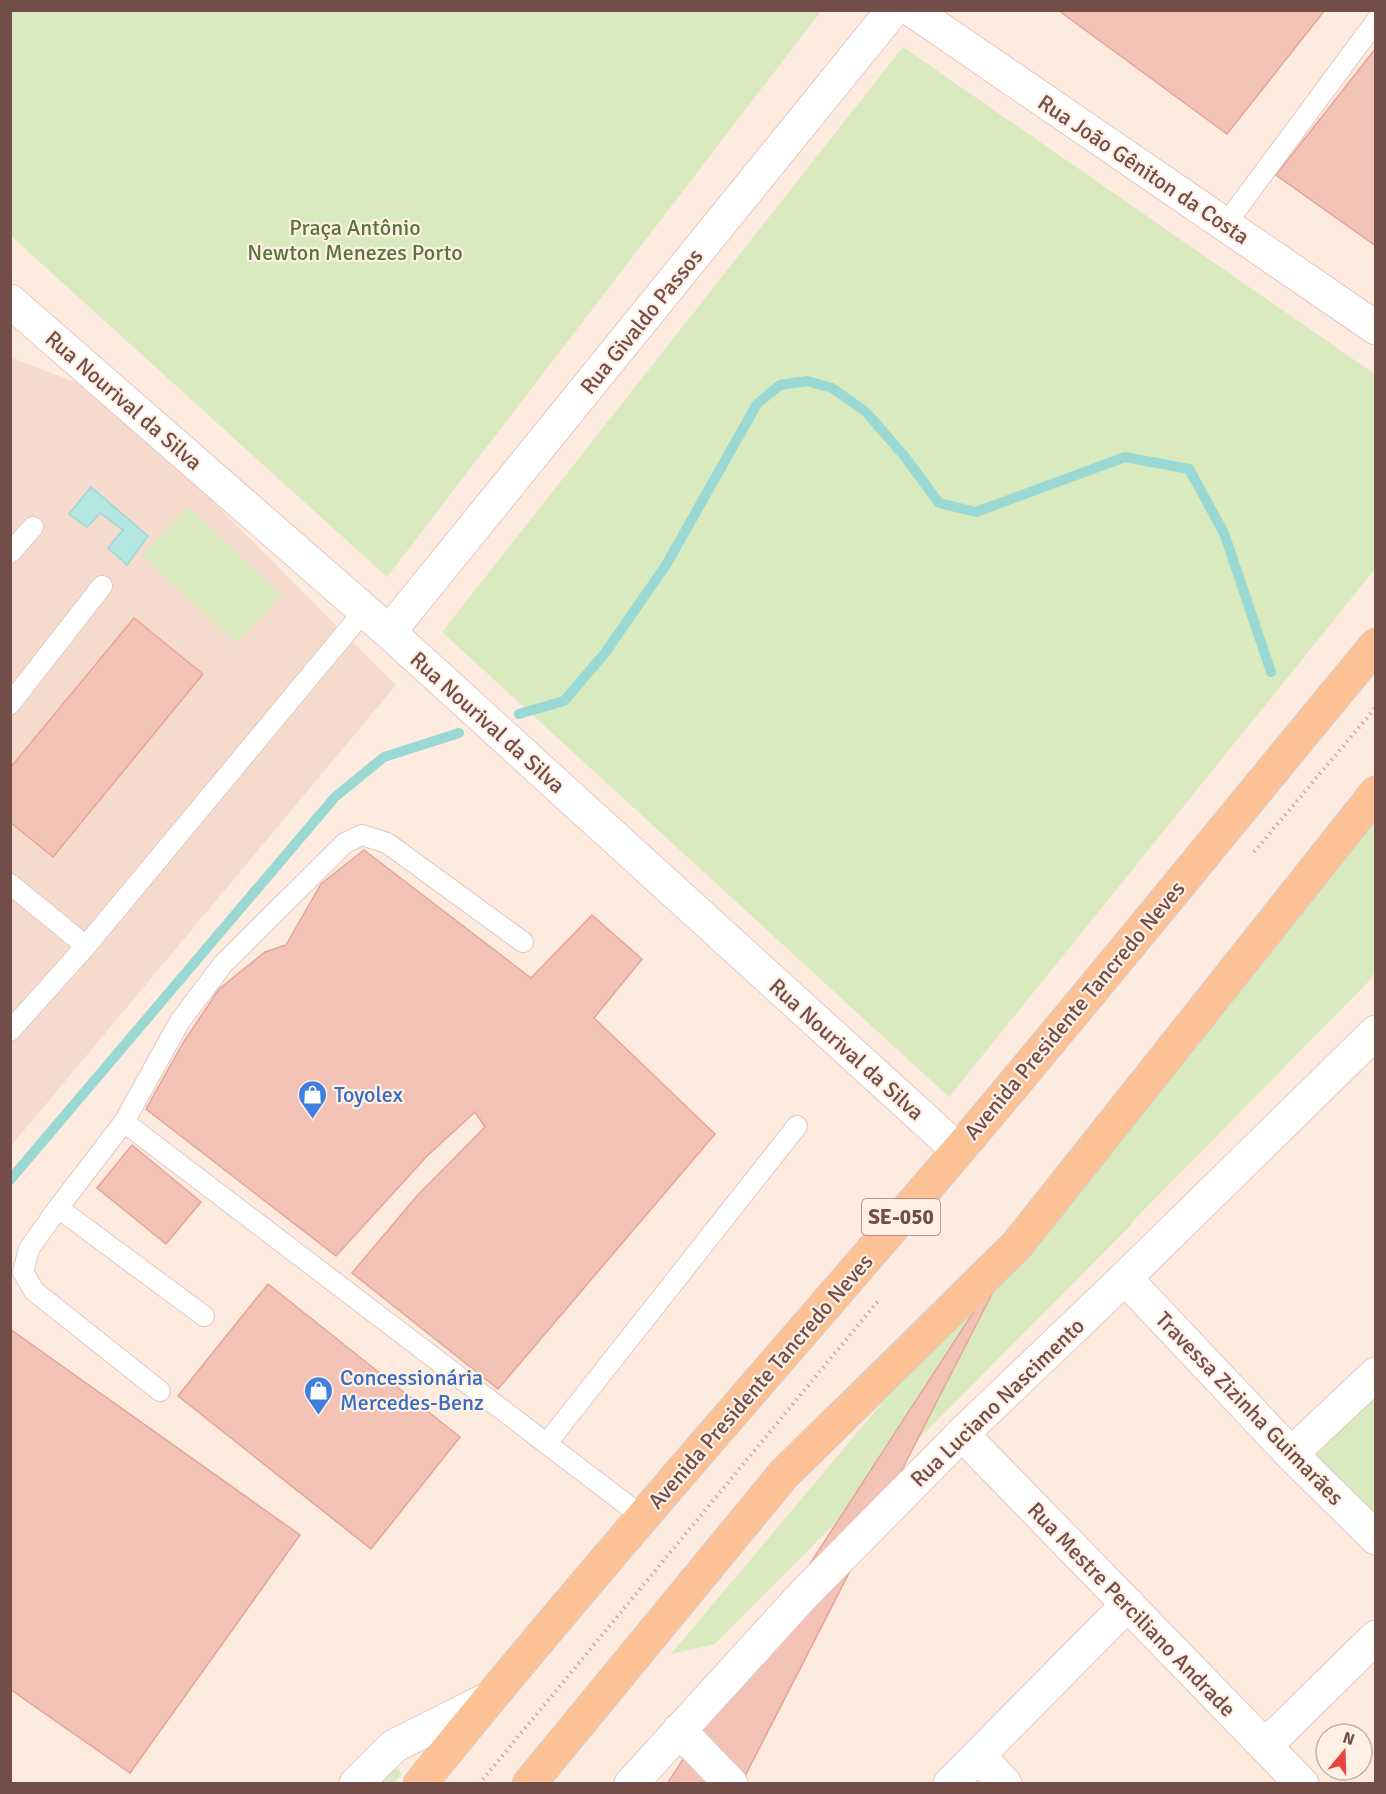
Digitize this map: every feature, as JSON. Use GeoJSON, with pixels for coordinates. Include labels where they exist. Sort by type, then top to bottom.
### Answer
{"type":"FeatureCollection","features":[{"type":"Feature","properties":{"kind":"main road","name":"Avenida Presidente Tancredo Neves"},"geometry":{"type":"LineString","coordinates":[[420,1784],[488,1699],[958,1150],[1376,645]]}},
{"type":"Feature","properties":{"kind":"main road"},"geometry":{"type":"LineString","coordinates":[[529,1784],[783,1475],[1017,1245],[1376,793]]}},
{"type":"Feature","properties":{"kind":"street","name":"Rua Givaldo Passos"},"geometry":{"type":"LineString","coordinates":[[389,632],[893,10]]}},
{"type":"Feature","properties":{"kind":"street","name":"Rua João Gêniton da Costa"},"geometry":{"type":"LineString","coordinates":[[912,10],[1376,328]]}},
{"type":"Feature","properties":{"kind":"street","name":"Rua Nourival da Silva"},"geometry":{"type":"LineString","coordinates":[[10,300],[389,632],[958,1150]]}},
{"type":"Feature","properties":{"kind":"street","name":"Rua Luciano Nascimento"},"geometry":{"type":"LineString","coordinates":[[630,1784],[805,1593],[962,1434],[1376,1032]]}},
{"type":"Feature","properties":{"kind":"street","name":"Travessa Zizinha Guimarães"},"geometry":{"type":"LineString","coordinates":[[1125,1278],[1291,1454],[1376,1538]]}},
{"type":"Feature","properties":{"kind":"street"},"geometry":{"type":"LineString","coordinates":[[1291,1454],[1376,1374]]}},
{"type":"Feature","properties":{"kind":"street","name":"Rua Mestre Perciliano Andrade"},"geometry":{"type":"LineString","coordinates":[[962,1434],[1302,1784]]}},
{"type":"Feature","properties":{"kind":"street"},"geometry":{"type":"LineString","coordinates":[[950,1784],[1128,1604]]}},
{"type":"Feature","properties":{"kind":"street"},"geometry":{"type":"LineString","coordinates":[[1265,1746],[1376,1637]]}},
{"type":"Feature","properties":{"kind":"street"},"geometry":{"type":"LineString","coordinates":[[356,1784],[394,1746],[488,1699]]}},
{"type":"Feature","properties":{"kind":"street"},"geometry":{"type":"LineString","coordinates":[[679,1730],[731,1784]]}},
{"type":"Feature","properties":{"kind":"street"},"geometry":{"type":"LineString","coordinates":[[979,1756],[1005,1784]]}},
{"type":"Feature","properties":{"kind":"lane"},"geometry":{"type":"LineString","coordinates":[[1225,225],[1376,21]]}},
{"type":"Feature","properties":{"kind":"lane"},"geometry":{"type":"LineString","coordinates":[[10,553],[33,527]]}},
{"type":"Feature","properties":{"kind":"lane"},"geometry":{"type":"LineString","coordinates":[[10,704],[102,586]]}},
{"type":"Feature","properties":{"kind":"lane"},"geometry":{"type":"LineString","coordinates":[[10,1030],[86,945],[364,611]]}},
{"type":"Feature","properties":{"kind":"lane"},"geometry":{"type":"LineString","coordinates":[[160,1391],[34,1291],[23,1272],[29,1249],[124,1122],[180,1020],[223,964],[345,843],[362,835],[387,843],[523,942]]}},
{"type":"Feature","properties":{"kind":"lane"},"geometry":{"type":"LineString","coordinates":[[10,884],[86,945]]}},
{"type":"Feature","properties":{"kind":"lane"},"geometry":{"type":"LineString","coordinates":[[124,1122],[643,1517]]}},
{"type":"Feature","properties":{"kind":"lane"},"geometry":{"type":"LineString","coordinates":[[547,1443],[797,1126]]}},
{"type":"Feature","properties":{"kind":"lane"},"geometry":{"type":"LineString","coordinates":[[58,1208],[204,1316]]}},
{"type":"Feature","properties":{"kind":"shaded area"},"geometry":{"type":"Polygon","coordinates":[[[11,358],[105,393],[396,685],[11,1146],[11,358]]]}},
{"type":"Feature","properties":{"kind":"green space","name":"Praça Antônio Newton Menezes Porto"},"geometry":{"type":"Polygon","coordinates":[[[10,11],[821,11],[387,577],[11,236],[10,11]]]}},
{"type":"Feature","properties":{"kind":"green space"},"geometry":{"type":"Polygon","coordinates":[[[903,47],[1376,375],[1375,569],[949,1097],[442,632],[903,47]]]}},
{"type":"Feature","properties":{"kind":"green space"},"geometry":{"type":"Polygon","coordinates":[[[188,507],[282,595],[236,643],[142,555],[188,507]]]}},
{"type":"Feature","properties":{"kind":"green space"},"geometry":{"type":"Polygon","coordinates":[[[1375,817],[1375,972],[1367,983],[1132,1224],[715,1644],[671,1654],[1375,817]]]}},
{"type":"Feature","properties":{"kind":"green space"},"geometry":{"type":"Polygon","coordinates":[[[1375,1395],[1375,1532],[1307,1461],[1375,1395]]]}},
{"type":"Feature","properties":{"kind":"green space"},"geometry":{"type":"Polygon","coordinates":[[[388,1759],[402,1774],[394,1783],[367,1784],[388,1759]]]}},
{"type":"Feature","properties":{"kind":"water"},"geometry":{"type":"Polygon","coordinates":[[[91,487],[148,536],[127,565],[108,548],[123,530],[100,513],[87,527],[69,514],[91,487]]]}},
{"type":"Feature","properties":{"kind":"building"},"geometry":{"type":"Polygon","coordinates":[[[1058,10],[1325,10],[1227,134],[1058,10]]]}},
{"type":"Feature","properties":{"kind":"building"},"geometry":{"type":"Polygon","coordinates":[[[1376,48],[1376,246],[1276,175],[1376,48]]]}},
{"type":"Feature","properties":{"kind":"building"},"geometry":{"type":"Polygon","coordinates":[[[134,618],[203,674],[53,857],[10,822],[10,768],[134,618]]]}},
{"type":"Feature","properties":{"kind":"building","name":"Toyolex"},"geometry":{"type":"Polygon","coordinates":[[[364,850],[531,978],[592,915],[642,959],[594,1018],[715,1134],[498,1389],[352,1273],[416,1197],[485,1127],[475,1112],[427,1156],[336,1256],[146,1109],[183,1043],[219,989],[265,952],[286,945],[321,884],[364,850]]]}},
{"type":"Feature","properties":{"kind":"building"},"geometry":{"type":"Polygon","coordinates":[[[132,1145],[201,1202],[166,1244],[97,1188],[132,1145]]]}},
{"type":"Feature","properties":{"kind":"building"},"geometry":{"type":"Polygon","coordinates":[[[1017,1245],[741,1784],[667,1784],[1017,1245]]]}},
{"type":"Feature","properties":{"kind":"building","name":"Concessionária Mercedes-Benz"},"geometry":{"type":"Polygon","coordinates":[[[268,1284],[460,1437],[371,1549],[178,1396],[268,1284]]]}},
{"type":"Feature","properties":{"kind":"building"},"geometry":{"type":"Polygon","coordinates":[[[10,1329],[300,1535],[130,1773],[10,1689],[10,1329]]]}},
{"type":"Feature","properties":{"kind":"waterway"},"geometry":{"type":"LineString","coordinates":[[519,714],[564,701],[605,653],[666,565],[757,404],[780,385],[807,381],[832,388],[866,412],[905,457],[939,503],[976,512],[1125,457],[1189,469],[1224,533],[1271,672]]}},
{"type":"Feature","properties":{"kind":"waterway"},"geometry":{"type":"LineString","coordinates":[[10,1180],[335,797],[384,757],[459,733]]}},
{"type":"Feature","properties":{"kind":"place","name":"Toyolex"},"geometry":{"type":"Point","coordinates":[313,1120]}},
{"type":"Feature","properties":{"kind":"place","name":"Concessionária Mercedes-Benz"},"geometry":{"type":"Point","coordinates":[319,1416]}}]}
